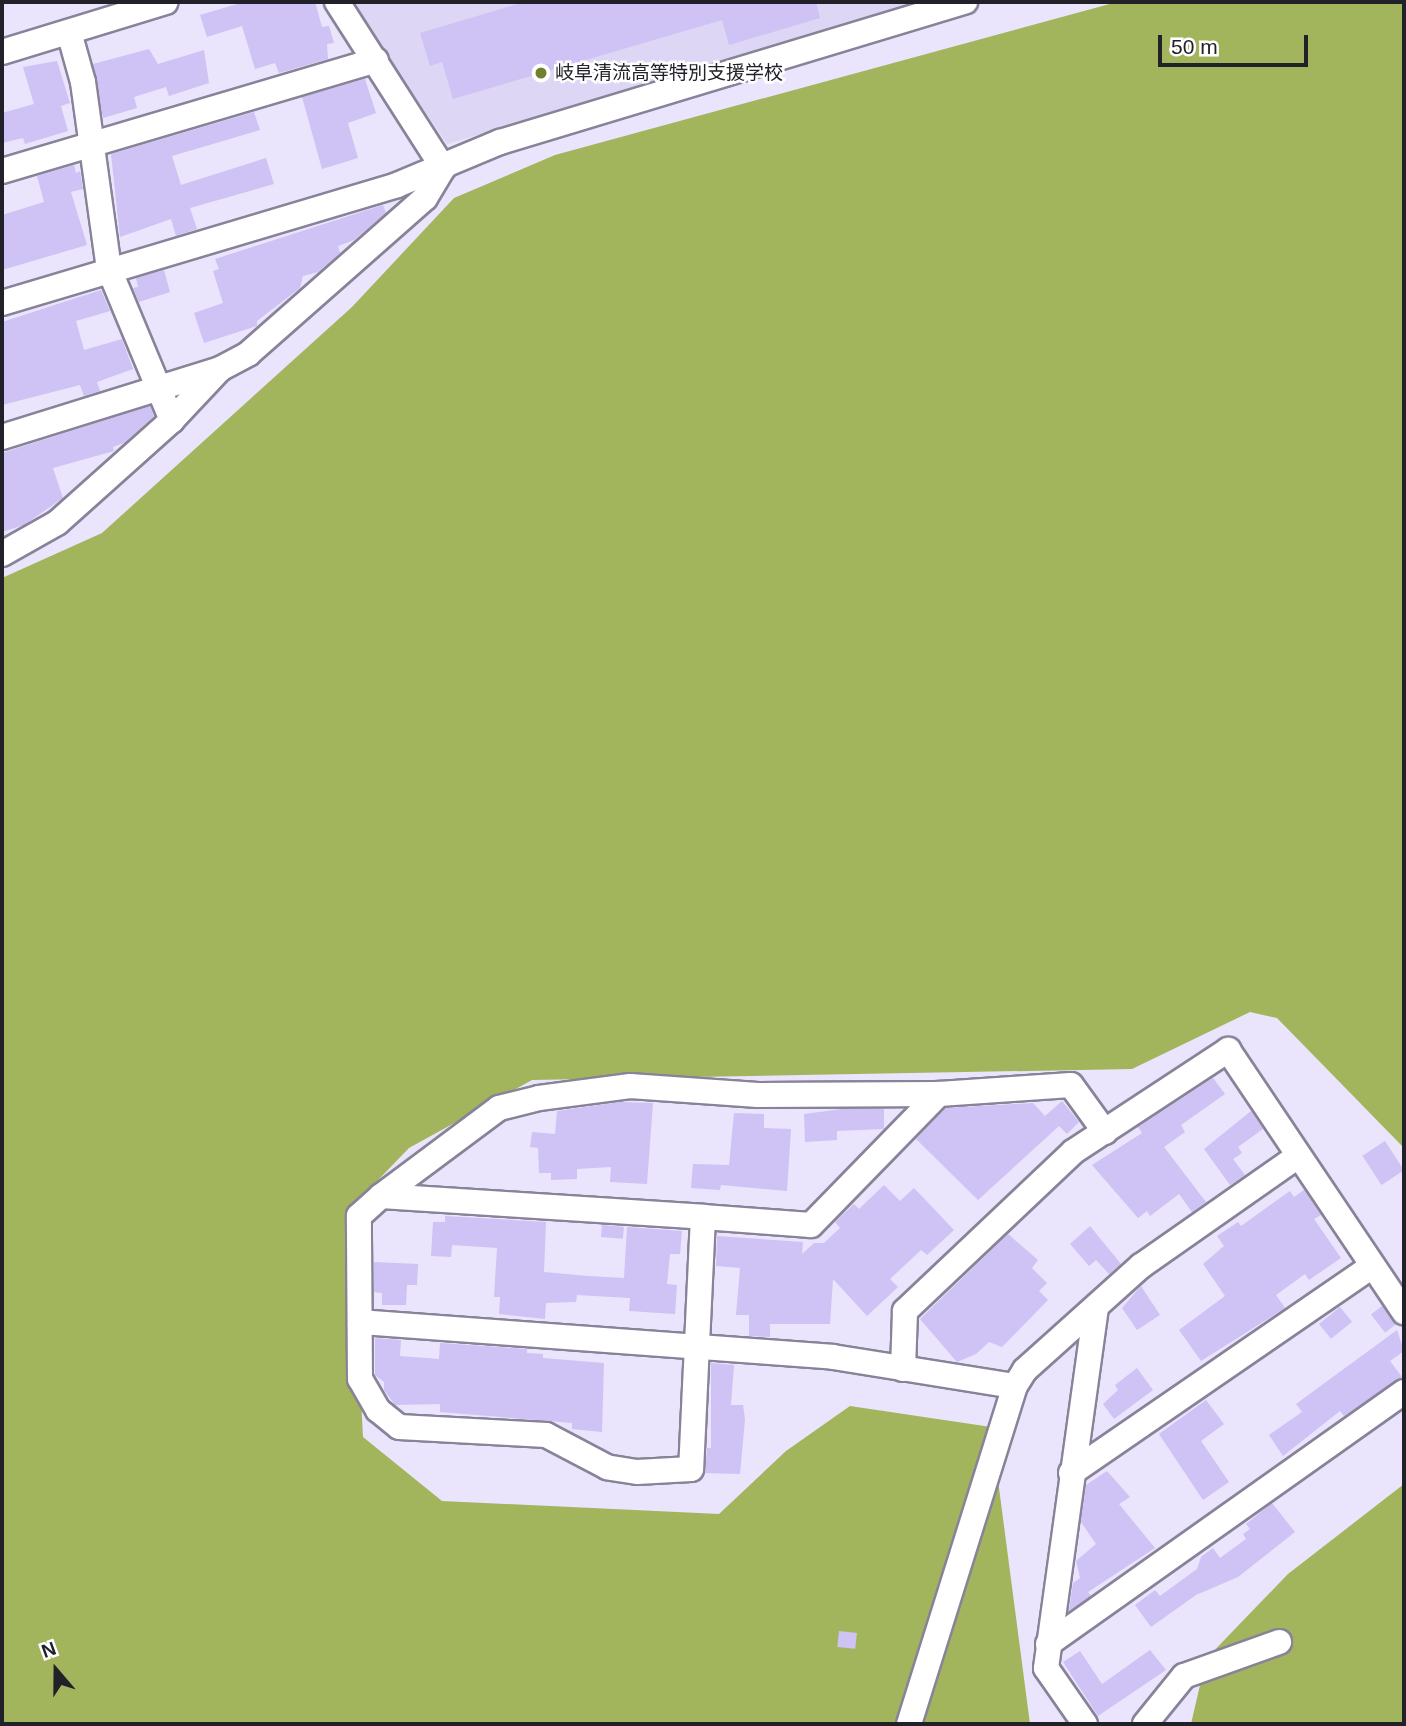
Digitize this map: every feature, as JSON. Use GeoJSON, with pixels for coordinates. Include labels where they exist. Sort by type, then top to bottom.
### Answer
{"type":"FeatureCollection","features":[{"type":"Feature","properties":{"kind":"street"},"geometry":{"type":"LineString","coordinates":[[2,52],[166,2]]}},
{"type":"Feature","properties":{"kind":"street"},"geometry":{"type":"LineString","coordinates":[[337,2],[443,168]]}},
{"type":"Feature","properties":{"kind":"street"},"geometry":{"type":"LineString","coordinates":[[2,303],[443,168],[500,142],[965,2]]}},
{"type":"Feature","properties":{"kind":"street"},"geometry":{"type":"LineString","coordinates":[[69,32],[83,82],[109,269],[172,420]]}},
{"type":"Feature","properties":{"kind":"street"},"geometry":{"type":"LineString","coordinates":[[2,171],[376,60]]}},
{"type":"Feature","properties":{"kind":"street"},"geometry":{"type":"LineString","coordinates":[[2,436],[220,369],[248,354],[425,198],[443,168]]}},
{"type":"Feature","properties":{"kind":"street"},"geometry":{"type":"LineString","coordinates":[[2,554],[57,523],[172,420],[220,369]]}},
{"type":"Feature","properties":{"kind":"street"},"geometry":{"type":"LineString","coordinates":[[903,1369],[905,1311],[1073,1152],[1228,1049],[1371,1267],[1404,1312]]}},
{"type":"Feature","properties":{"kind":"street"},"geometry":{"type":"LineString","coordinates":[[703,1216],[694,1345],[691,1469],[638,1472],[607,1467],[546,1435],[399,1427],[378,1410],[360,1379],[359,1216],[381,1196],[499,1108],[538,1098],[630,1086],[758,1095],[940,1094],[1070,1084],[1105,1132]]}},
{"type":"Feature","properties":{"kind":"street"},"geometry":{"type":"LineString","coordinates":[[381,1196],[811,1225],[940,1094]]}},
{"type":"Feature","properties":{"kind":"street"},"geometry":{"type":"LineString","coordinates":[[909,1724],[1015,1386],[1025,1370],[1141,1266],[1298,1156]]}},
{"type":"Feature","properties":{"kind":"street"},"geometry":{"type":"LineString","coordinates":[[1071,1473],[1371,1267]]}},
{"type":"Feature","properties":{"kind":"street"},"geometry":{"type":"LineString","coordinates":[[1085,1724],[1046,1668],[1096,1306]]}},
{"type":"Feature","properties":{"kind":"street"},"geometry":{"type":"LineString","coordinates":[[360,1322],[833,1357],[1015,1386]]}},
{"type":"Feature","properties":{"kind":"street"},"geometry":{"type":"LineString","coordinates":[[1048,1644],[1404,1392]]}},
{"type":"Feature","properties":{"kind":"street"},"geometry":{"type":"LineString","coordinates":[[1145,1724],[1184,1676],[1279,1642]]}},
{"type":"Feature","properties":{"kind":"shaded area","name":"岐阜清流高等特別支援学校"},"geometry":{"type":"Polygon","coordinates":[[[351,2],[918,2],[447,144],[351,2]]]}},
{"type":"Feature","properties":{"kind":"green space"},"geometry":{"type":"Polygon","coordinates":[[[1117,2],[1404,2],[1404,1148],[1277,1018],[1250,1012],[1132,1069],[532,1080],[409,1148],[351,1208],[363,1437],[442,1501],[719,1514],[786,1451],[850,1406],[991,1427],[1030,1724],[2,1724],[2,578],[102,533],[352,307],[454,198],[555,155],[1117,2]]]}},
{"type":"Feature","properties":{"kind":"green space"},"geometry":{"type":"Polygon","coordinates":[[[1404,1484],[1404,1724],[1191,1724],[1206,1659],[1288,1574],[1404,1484]]]}},
{"type":"Feature","properties":{"kind":"building"},"geometry":{"type":"Polygon","coordinates":[[[244,2],[315,2],[322,27],[329,26],[334,43],[327,44],[328,59],[279,73],[275,63],[255,69],[242,26],[207,37],[200,15],[244,2]]]}},
{"type":"Feature","properties":{"kind":"building"},"geometry":{"type":"Polygon","coordinates":[[[524,2],[816,2],[820,18],[729,45],[722,20],[453,99],[442,62],[430,66],[420,33],[524,2]]]}},
{"type":"Feature","properties":{"kind":"building"},"geometry":{"type":"Polygon","coordinates":[[[149,49],[158,64],[204,50],[209,83],[169,96],[166,87],[134,97],[137,108],[103,118],[93,64],[149,49]]]}},
{"type":"Feature","properties":{"kind":"building"},"geometry":{"type":"Polygon","coordinates":[[[57,61],[70,103],[61,106],[68,131],[25,144],[23,138],[2,143],[2,113],[34,104],[23,67],[57,61]]]}},
{"type":"Feature","properties":{"kind":"building"},"geometry":{"type":"Polygon","coordinates":[[[365,79],[376,113],[348,123],[358,158],[322,169],[302,97],[365,79]]]}},
{"type":"Feature","properties":{"kind":"building"},"geometry":{"type":"Polygon","coordinates":[[[254,112],[260,130],[172,156],[181,185],[266,158],[274,184],[190,208],[197,229],[176,236],[171,219],[120,237],[111,154],[254,112]]]}},
{"type":"Feature","properties":{"kind":"building"},"geometry":{"type":"Polygon","coordinates":[[[74,165],[76,173],[80,171],[83,189],[71,192],[87,245],[2,270],[2,215],[44,202],[37,176],[74,165]]]}},
{"type":"Feature","properties":{"kind":"building"},"geometry":{"type":"Polygon","coordinates":[[[383,205],[386,213],[354,240],[338,246],[340,253],[318,272],[303,276],[300,288],[257,321],[257,326],[204,343],[194,313],[223,303],[213,271],[219,269],[215,259],[383,205]]]}},
{"type":"Feature","properties":{"kind":"building"},"geometry":{"type":"Polygon","coordinates":[[[164,270],[170,292],[139,302],[133,288],[138,287],[136,278],[164,270]]]}},
{"type":"Feature","properties":{"kind":"building"},"geometry":{"type":"Polygon","coordinates":[[[101,290],[110,311],[76,321],[84,350],[122,339],[133,369],[97,382],[100,391],[84,396],[80,385],[2,405],[2,322],[101,290]]]}},
{"type":"Feature","properties":{"kind":"building"},"geometry":{"type":"Polygon","coordinates":[[[150,406],[154,416],[124,443],[113,447],[114,451],[53,468],[63,498],[24,525],[2,532],[2,453],[150,406]]]}},
{"type":"Feature","properties":{"kind":"building"},"geometry":{"type":"Polygon","coordinates":[[[1213,1078],[1225,1094],[1181,1125],[1185,1132],[1164,1147],[1206,1202],[1192,1212],[1179,1194],[1150,1216],[1147,1211],[1138,1218],[1092,1165],[1142,1133],[1138,1127],[1213,1078]]]}},
{"type":"Feature","properties":{"kind":"building"},"geometry":{"type":"Polygon","coordinates":[[[1062,1101],[1079,1122],[1067,1134],[1059,1126],[978,1200],[916,1139],[946,1108],[1033,1103],[1045,1116],[1062,1101]]]}},
{"type":"Feature","properties":{"kind":"building"},"geometry":{"type":"Polygon","coordinates":[[[620,1102],[653,1103],[647,1184],[610,1182],[611,1167],[577,1169],[577,1179],[551,1180],[551,1173],[539,1173],[538,1148],[530,1147],[532,1132],[555,1134],[557,1111],[620,1102]]]}},
{"type":"Feature","properties":{"kind":"building"},"geometry":{"type":"Polygon","coordinates":[[[842,1109],[884,1109],[884,1129],[837,1131],[837,1140],[805,1142],[804,1114],[842,1109]]]}},
{"type":"Feature","properties":{"kind":"building"},"geometry":{"type":"Polygon","coordinates":[[[1251,1111],[1263,1129],[1238,1147],[1242,1153],[1233,1159],[1245,1175],[1230,1185],[1204,1149],[1251,1111]]]}},
{"type":"Feature","properties":{"kind":"building"},"geometry":{"type":"Polygon","coordinates":[[[734,1113],[764,1114],[764,1128],[791,1129],[787,1191],[721,1185],[720,1190],[691,1188],[693,1164],[729,1165],[734,1113]]]}},
{"type":"Feature","properties":{"kind":"building"},"geometry":{"type":"Polygon","coordinates":[[[1385,1141],[1404,1170],[1381,1185],[1362,1156],[1385,1141]]]}},
{"type":"Feature","properties":{"kind":"building"},"geometry":{"type":"Polygon","coordinates":[[[884,1185],[900,1201],[914,1188],[954,1230],[927,1255],[921,1250],[890,1279],[898,1287],[867,1316],[833,1279],[830,1324],[770,1324],[770,1337],[749,1336],[749,1315],[736,1315],[740,1268],[716,1266],[717,1236],[803,1242],[802,1254],[814,1243],[824,1243],[840,1228],[835,1222],[854,1204],[859,1209],[884,1185]]]}},
{"type":"Feature","properties":{"kind":"building"},"geometry":{"type":"Polygon","coordinates":[[[1304,1190],[1321,1215],[1314,1219],[1341,1258],[1309,1280],[1305,1274],[1276,1295],[1285,1308],[1201,1361],[1179,1330],[1225,1296],[1203,1264],[1224,1246],[1217,1236],[1238,1222],[1241,1226],[1290,1191],[1294,1197],[1304,1190]]]}},
{"type":"Feature","properties":{"kind":"building"},"geometry":{"type":"Polygon","coordinates":[[[445,1216],[546,1222],[544,1272],[588,1276],[624,1278],[627,1227],[682,1231],[680,1254],[670,1254],[667,1284],[677,1285],[675,1314],[629,1311],[630,1298],[577,1295],[576,1302],[546,1303],[545,1319],[499,1314],[500,1297],[494,1297],[497,1248],[452,1245],[451,1257],[431,1256],[433,1222],[445,1222],[445,1216]]]}},
{"type":"Feature","properties":{"kind":"building"},"geometry":{"type":"Polygon","coordinates":[[[602,1225],[624,1227],[623,1239],[601,1237],[602,1225]]]}},
{"type":"Feature","properties":{"kind":"building"},"geometry":{"type":"Polygon","coordinates":[[[1090,1226],[1121,1264],[1109,1274],[1096,1260],[1089,1266],[1070,1244],[1090,1226]]]}},
{"type":"Feature","properties":{"kind":"building"},"geometry":{"type":"Polygon","coordinates":[[[1008,1234],[1038,1260],[1032,1268],[1047,1283],[1039,1291],[1048,1300],[1002,1347],[989,1342],[976,1354],[957,1362],[920,1319],[1008,1234]]]}},
{"type":"Feature","properties":{"kind":"building"},"geometry":{"type":"Polygon","coordinates":[[[374,1262],[418,1264],[417,1285],[407,1285],[406,1305],[382,1305],[382,1293],[374,1292],[374,1262]]]}},
{"type":"Feature","properties":{"kind":"building"},"geometry":{"type":"Polygon","coordinates":[[[1141,1286],[1160,1315],[1137,1330],[1122,1308],[1141,1286]]]}},
{"type":"Feature","properties":{"kind":"building"},"geometry":{"type":"Polygon","coordinates":[[[1382,1306],[1396,1324],[1385,1333],[1371,1315],[1382,1306]]]}},
{"type":"Feature","properties":{"kind":"building"},"geometry":{"type":"Polygon","coordinates":[[[1340,1307],[1352,1322],[1331,1339],[1319,1324],[1340,1307]]]}},
{"type":"Feature","properties":{"kind":"building"},"geometry":{"type":"Polygon","coordinates":[[[1397,1330],[1404,1351],[1390,1361],[1402,1377],[1344,1416],[1340,1411],[1283,1456],[1269,1435],[1302,1412],[1296,1404],[1397,1330]]]}},
{"type":"Feature","properties":{"kind":"building"},"geometry":{"type":"Polygon","coordinates":[[[375,1338],[401,1340],[400,1356],[439,1359],[440,1343],[527,1349],[527,1353],[543,1354],[543,1358],[604,1363],[602,1432],[572,1429],[572,1423],[440,1412],[440,1404],[395,1405],[384,1390],[384,1382],[375,1375],[375,1338]]]}},
{"type":"Feature","properties":{"kind":"building"},"geometry":{"type":"Polygon","coordinates":[[[711,1363],[734,1365],[731,1405],[743,1405],[745,1419],[740,1474],[705,1473],[707,1448],[711,1448],[711,1363]]]}},
{"type":"Feature","properties":{"kind":"building"},"geometry":{"type":"Polygon","coordinates":[[[1137,1368],[1153,1390],[1114,1419],[1103,1404],[1118,1390],[1115,1385],[1137,1368]]]}},
{"type":"Feature","properties":{"kind":"building"},"geometry":{"type":"Polygon","coordinates":[[[1206,1400],[1224,1424],[1201,1441],[1229,1482],[1203,1500],[1159,1434],[1206,1400]]]}},
{"type":"Feature","properties":{"kind":"building"},"geometry":{"type":"Polygon","coordinates":[[[1107,1471],[1130,1497],[1119,1504],[1155,1548],[1088,1592],[1091,1596],[1069,1611],[1073,1583],[1080,1578],[1076,1561],[1096,1544],[1081,1522],[1086,1485],[1107,1471]]]}},
{"type":"Feature","properties":{"kind":"building"},"geometry":{"type":"Polygon","coordinates":[[[1272,1503],[1295,1532],[1238,1577],[1196,1595],[1151,1627],[1135,1605],[1155,1590],[1160,1596],[1197,1569],[1201,1557],[1213,1548],[1220,1558],[1246,1539],[1243,1534],[1250,1529],[1246,1524],[1272,1503]]]}},
{"type":"Feature","properties":{"kind":"building"},"geometry":{"type":"Polygon","coordinates":[[[839,1631],[857,1633],[855,1649],[837,1647],[839,1631]]]}},
{"type":"Feature","properties":{"kind":"building"},"geometry":{"type":"Polygon","coordinates":[[[1150,1650],[1166,1670],[1098,1716],[1063,1662],[1080,1651],[1102,1684],[1150,1650]]]}},
{"type":"Feature","properties":{"kind":"place","name":"岐阜清流高等特別支援学校"},"geometry":{"type":"Point","coordinates":[541,73]}}]}
